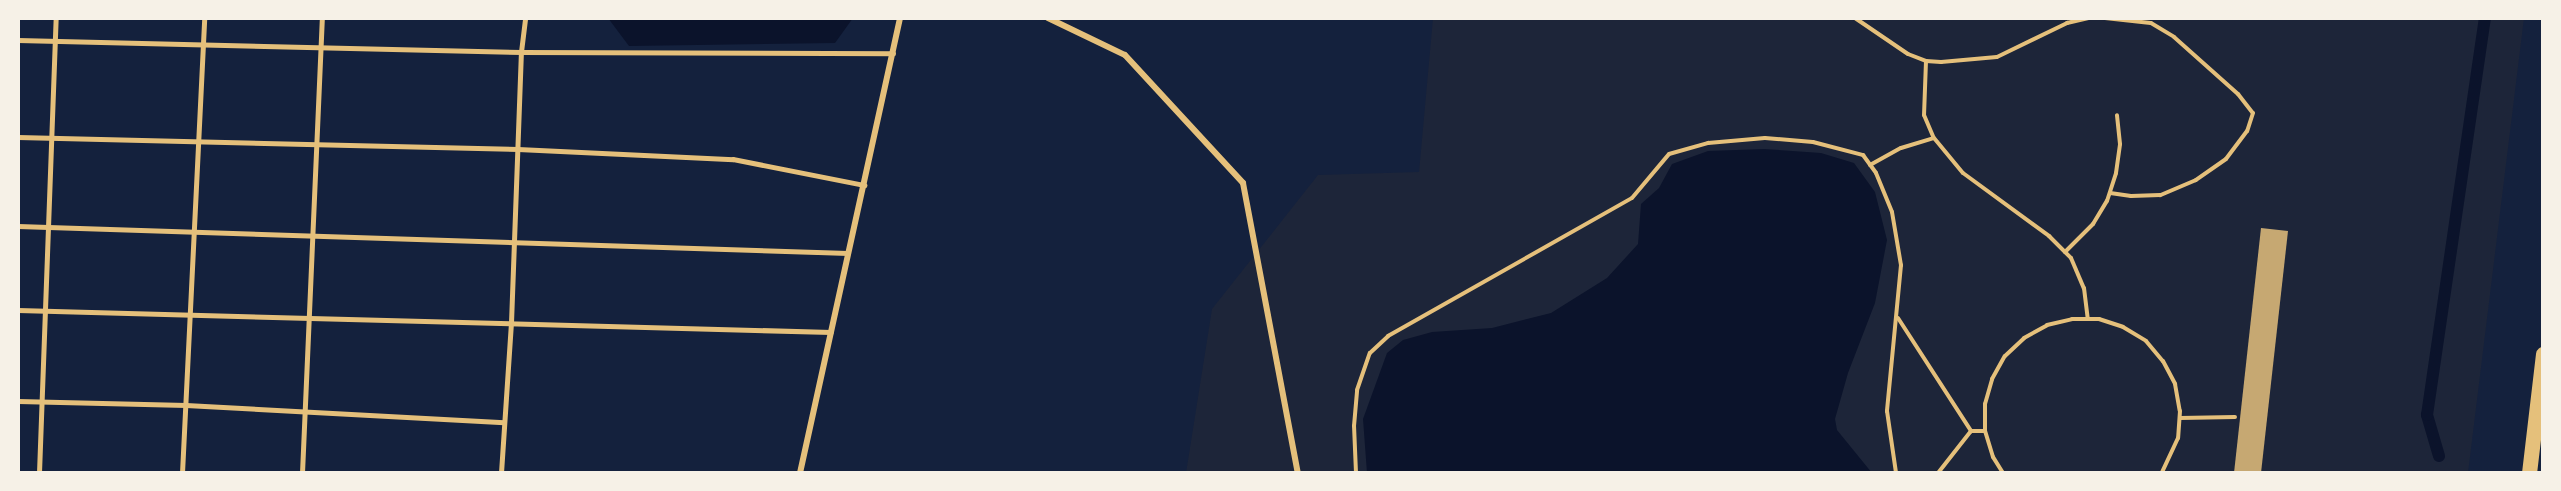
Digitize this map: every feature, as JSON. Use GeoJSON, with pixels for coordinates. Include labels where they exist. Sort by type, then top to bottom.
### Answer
{"type":"FeatureCollection","features":[{"type":"Feature","properties":{"kind":"main road"},"geometry":{"type":"LineString","coordinates":[[2529,473],[2543,354]]}},
{"type":"Feature","properties":{"kind":"street"},"geometry":{"type":"LineString","coordinates":[[800,473],[900,18]]}},
{"type":"Feature","properties":{"kind":"street"},"geometry":{"type":"LineString","coordinates":[[1048,18],[1125,55],[1243,183],[1298,473]]}},
{"type":"Feature","properties":{"kind":"lane"},"geometry":{"type":"LineString","coordinates":[[39,473],[56,18]]}},
{"type":"Feature","properties":{"kind":"lane"},"geometry":{"type":"LineString","coordinates":[[182,473],[204,18]]}},
{"type":"Feature","properties":{"kind":"lane"},"geometry":{"type":"LineString","coordinates":[[302,473],[322,18]]}},
{"type":"Feature","properties":{"kind":"lane"},"geometry":{"type":"LineString","coordinates":[[501,473],[511,323],[512,242],[521,52],[525,18]]}},
{"type":"Feature","properties":{"kind":"lane"},"geometry":{"type":"LineString","coordinates":[[18,40],[521,52],[893,53]]}},
{"type":"Feature","properties":{"kind":"lane"},"geometry":{"type":"LineString","coordinates":[[18,137],[518,149],[733,159],[864,185]]}},
{"type":"Feature","properties":{"kind":"lane"},"geometry":{"type":"LineString","coordinates":[[18,225],[848,253]]}},
{"type":"Feature","properties":{"kind":"lane"},"geometry":{"type":"LineString","coordinates":[[18,310],[831,332]]}},
{"type":"Feature","properties":{"kind":"lane"},"geometry":{"type":"LineString","coordinates":[[18,401],[186,405],[504,422]]}},
{"type":"Feature","properties":{"kind":"path"},"geometry":{"type":"LineString","coordinates":[[1855,18],[1908,54],[1926,61],[1997,57],[2067,23],[2088,18]]}},
{"type":"Feature","properties":{"kind":"path"},"geometry":{"type":"LineString","coordinates":[[2104,18],[2151,23],[2174,37],[2238,94],[2253,113],[2247,131],[2226,159],[2196,180],[2160,195],[2131,196],[2110,193]]}},
{"type":"Feature","properties":{"kind":"path"},"geometry":{"type":"LineString","coordinates":[[1926,61],[1924,115],[1934,138],[1963,173],[2049,236],[2071,258],[2084,288],[2088,319]]}},
{"type":"Feature","properties":{"kind":"path"},"geometry":{"type":"LineString","coordinates":[[2065,252],[2093,224],[2110,193],[2116,173],[2120,144],[2117,115]]}},
{"type":"Feature","properties":{"kind":"path"},"geometry":{"type":"LineString","coordinates":[[1356,473],[1354,426],[1357,390],[1370,353],[1388,336],[1632,198],[1669,154],[1708,143],[1766,138],[1813,142],[1863,155],[1876,173],[1892,212],[1899,243],[1898,318],[1887,411],[1896,473]]}},
{"type":"Feature","properties":{"kind":"path"},"geometry":{"type":"LineString","coordinates":[[1870,165],[1901,148],[1934,138]]}},
{"type":"Feature","properties":{"kind":"path"},"geometry":{"type":"LineString","coordinates":[[1898,318],[1971,431]]}},
{"type":"Feature","properties":{"kind":"path"},"geometry":{"type":"LineString","coordinates":[[2003,473],[1993,457],[1985,430],[1986,404],[1992,379],[2006,356],[2024,338],[2047,325],[2072,319],[2088,319],[2123,327],[2146,341],[2163,361],[2175,384],[2180,418],[2178,438],[2162,473]]}},
{"type":"Feature","properties":{"kind":"path"},"geometry":{"type":"LineString","coordinates":[[2180,418],[2235,417]]}},
{"type":"Feature","properties":{"kind":"path"},"geometry":{"type":"LineString","coordinates":[[1938,473],[1971,431],[1985,430]]}},
{"type":"Feature","properties":{"kind":"shaded area"},"geometry":{"type":"Polygon","coordinates":[[[608,18],[853,18],[835,43],[629,46],[608,18]]]}},
{"type":"Feature","properties":{"kind":"shaded area"},"geometry":{"type":"Polygon","coordinates":[[[1433,18],[2524,18],[2468,473],[1186,473],[1212,309],[1318,175],[1419,172],[1433,18]]]}},
{"type":"Feature","properties":{"kind":"shaded area"},"geometry":{"type":"Polygon","coordinates":[[[1764,149],[1821,153],[1854,163],[1875,192],[1887,240],[1875,303],[1848,373],[1835,419],[1837,430],[1872,473],[1367,473],[1363,419],[1387,353],[1403,340],[1432,332],[1492,328],[1551,313],[1607,278],[1638,244],[1641,204],[1659,188],[1672,164],[1708,151],[1764,149]]]}},
{"type":"Feature","properties":{"kind":"building"},"geometry":{"type":"Polygon","coordinates":[[[2261,228],[2288,231],[2261,473],[2234,473],[2261,228]]]}},
{"type":"Feature","properties":{"kind":"waterway"},"geometry":{"type":"LineString","coordinates":[[2439,456],[2427,415],[2485,18]]}}]}
